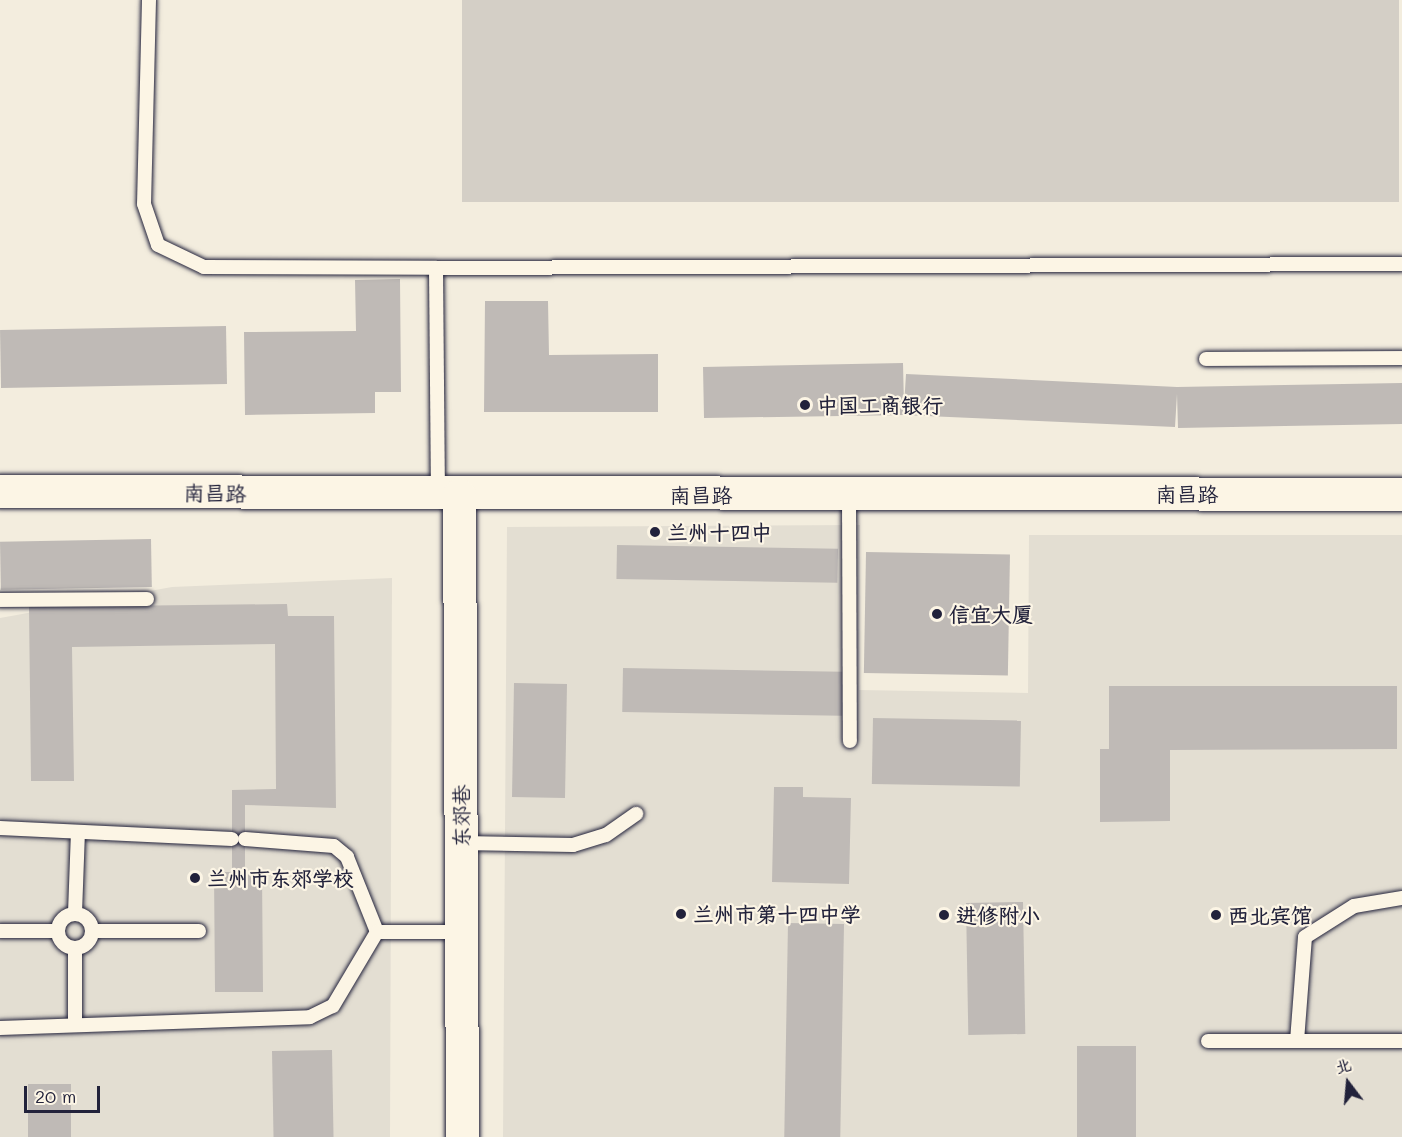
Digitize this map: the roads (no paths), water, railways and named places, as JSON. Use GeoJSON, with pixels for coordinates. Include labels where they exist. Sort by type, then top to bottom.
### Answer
{"type":"FeatureCollection","features":[{"type":"Feature","properties":{"kind":"main road","name":"南昌路"},"geometry":{"type":"LineString","coordinates":[[0,490],[448,495],[1402,494]]}},
{"type":"Feature","properties":{"kind":"main road","name":"东郊巷"},"geometry":{"type":"LineString","coordinates":[[448,495],[461,843],[462,1137]]}},
{"type":"Feature","properties":{"kind":"lane"},"geometry":{"type":"LineString","coordinates":[[149,0],[144,204],[158,245],[204,267],[1402,264]]}},
{"type":"Feature","properties":{"kind":"lane"},"geometry":{"type":"LineString","coordinates":[[436,268],[448,495]]}},
{"type":"Feature","properties":{"kind":"lane"},"geometry":{"type":"LineString","coordinates":[[1206,359],[1402,358]]}},
{"type":"Feature","properties":{"kind":"lane"},"geometry":{"type":"LineString","coordinates":[[849,495],[850,741]]}},
{"type":"Feature","properties":{"kind":"lane"},"geometry":{"type":"LineString","coordinates":[[0,600],[147,599]]}},
{"type":"Feature","properties":{"kind":"lane"},"geometry":{"type":"LineString","coordinates":[[461,843],[573,845],[606,835],[636,814]]}},
{"type":"Feature","properties":{"kind":"lane"},"geometry":{"type":"LineString","coordinates":[[0,828],[239,839],[334,846],[346,857],[377,932]]}},
{"type":"Feature","properties":{"kind":"lane"},"geometry":{"type":"LineString","coordinates":[[75,914],[78,832]]}},
{"type":"Feature","properties":{"kind":"lane"},"geometry":{"type":"LineString","coordinates":[[1298,1041],[1305,937],[1354,906],[1402,898]]}},
{"type":"Feature","properties":{"kind":"lane"},"geometry":{"type":"LineString","coordinates":[[75,914],[88,919],[93,931],[87,944],[75,949],[62,943],[57,931],[62,918],[75,914]]}},
{"type":"Feature","properties":{"kind":"lane"},"geometry":{"type":"LineString","coordinates":[[0,931],[57,931]]}},
{"type":"Feature","properties":{"kind":"lane"},"geometry":{"type":"LineString","coordinates":[[93,931],[199,931]]}},
{"type":"Feature","properties":{"kind":"lane"},"geometry":{"type":"LineString","coordinates":[[377,932],[461,932]]}},
{"type":"Feature","properties":{"kind":"lane"},"geometry":{"type":"LineString","coordinates":[[0,1028],[75,1024],[214,1024],[309,1017],[333,1006],[377,932]]}},
{"type":"Feature","properties":{"kind":"lane"},"geometry":{"type":"LineString","coordinates":[[75,949],[75,1024]]}},
{"type":"Feature","properties":{"kind":"lane"},"geometry":{"type":"LineString","coordinates":[[1208,1041],[1402,1041]]}},
{"type":"Feature","properties":{"kind":"place","name":"中国工商银行"},"geometry":{"type":"Point","coordinates":[805,405]}},
{"type":"Feature","properties":{"kind":"place","name":"兰州十四中"},"geometry":{"type":"Point","coordinates":[655,532]}},
{"type":"Feature","properties":{"kind":"place","name":"信宜大厦"},"geometry":{"type":"Point","coordinates":[937,614]}},
{"type":"Feature","properties":{"kind":"place","name":"兰州市东郊学校"},"geometry":{"type":"Point","coordinates":[195,878]}},
{"type":"Feature","properties":{"kind":"place","name":"兰州市第十四中学"},"geometry":{"type":"Point","coordinates":[681,914]}},
{"type":"Feature","properties":{"kind":"place","name":"进修附小"},"geometry":{"type":"Point","coordinates":[944,915]}},
{"type":"Feature","properties":{"kind":"place","name":"西北宾馆"},"geometry":{"type":"Point","coordinates":[1216,915]}}]}
